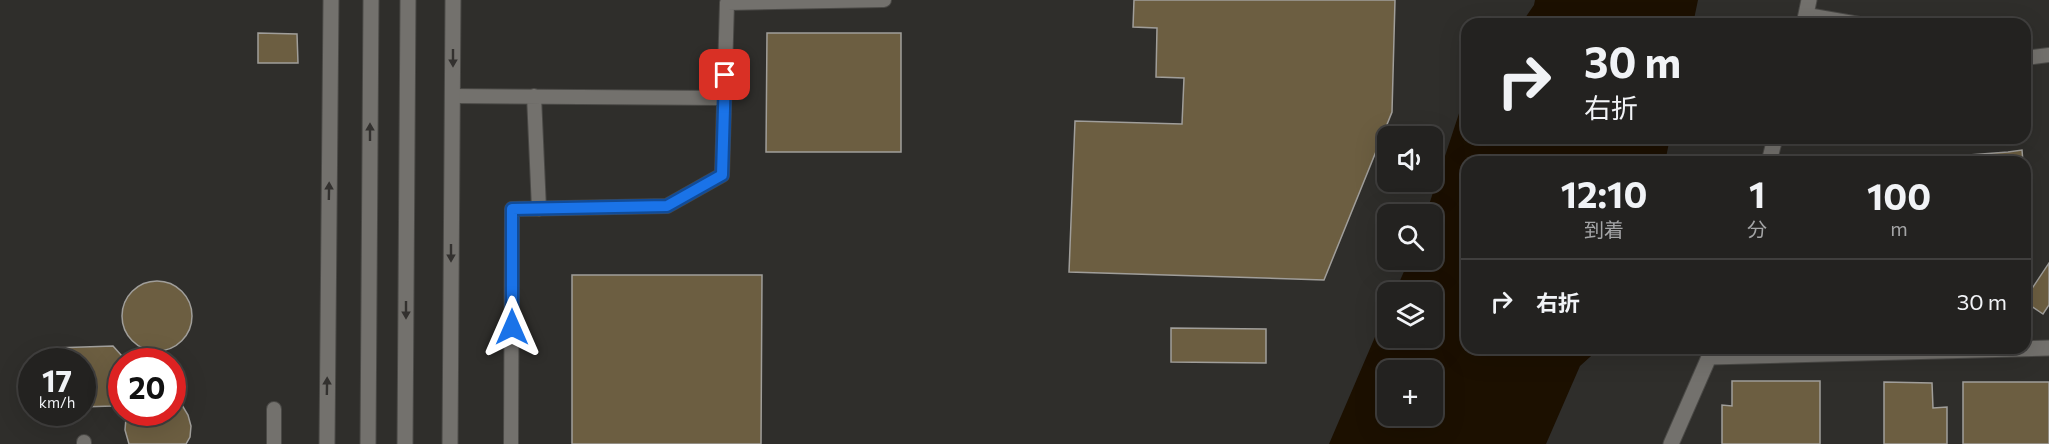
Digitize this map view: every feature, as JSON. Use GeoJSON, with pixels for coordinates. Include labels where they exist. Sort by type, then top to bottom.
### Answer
{"type":"FeatureCollection","features":[{"type":"Feature","properties":{"kind":"street"},"geometry":{"type":"LineString","coordinates":[[327,444],[331,0]]}},
{"type":"Feature","properties":{"kind":"street"},"geometry":{"type":"LineString","coordinates":[[368,444],[371,0]]}},
{"type":"Feature","properties":{"kind":"street"},"geometry":{"type":"LineString","coordinates":[[405,444],[408,0]]}},
{"type":"Feature","properties":{"kind":"street"},"geometry":{"type":"LineString","coordinates":[[450,444],[453,0]]}},
{"type":"Feature","properties":{"kind":"street"},"geometry":{"type":"LineString","coordinates":[[2031,348],[2049,348]]}},
{"type":"Feature","properties":{"kind":"street"},"geometry":{"type":"LineString","coordinates":[[1671,444],[1711,354]]}},
{"type":"Feature","properties":{"kind":"lane"},"geometry":{"type":"LineString","coordinates":[[511,444],[512,209],[667,206],[722,175],[727,3],[884,0]]}},
{"type":"Feature","properties":{"kind":"lane"},"geometry":{"type":"LineString","coordinates":[[1807,13],[1831,18]]}},
{"type":"Feature","properties":{"kind":"lane"},"geometry":{"type":"LineString","coordinates":[[2031,57],[2049,55]]}},
{"type":"Feature","properties":{"kind":"lane"},"geometry":{"type":"LineString","coordinates":[[452,96],[724,98]]}},
{"type":"Feature","properties":{"kind":"lane"},"geometry":{"type":"LineString","coordinates":[[534,96],[538,209]]}},
{"type":"Feature","properties":{"kind":"lane"},"geometry":{"type":"LineString","coordinates":[[274,409],[274,444]]}},
{"type":"Feature","properties":{"kind":"shaded area"},"geometry":{"type":"Polygon","coordinates":[[[1535,0],[1698,0],[1694,18],[1525,18],[1535,0]]]}},
{"type":"Feature","properties":{"kind":"shaded area"},"geometry":{"type":"Polygon","coordinates":[[[1461,107],[1461,144],[1669,144],[1666,156],[1461,156],[1461,354],[1593,354],[1580,366],[1546,444],[1329,444],[1377,332],[1377,348],[1443,348],[1443,282],[1399,282],[1405,270],[1443,270],[1443,204],[1429,204],[1433,192],[1443,192],[1443,162],[1461,107]]]}},
{"type":"Feature","properties":{"kind":"building"},"geometry":{"type":"Polygon","coordinates":[[[1134,0],[1395,0],[1392,112],[1386,126],[1377,126],[1377,149],[1324,280],[1069,272],[1075,121],[1182,124],[1184,78],[1156,77],[1157,28],[1133,27],[1134,0]]]}},
{"type":"Feature","properties":{"kind":"building"},"geometry":{"type":"Polygon","coordinates":[[[258,33],[297,34],[298,63],[258,63],[258,33]]]}},
{"type":"Feature","properties":{"kind":"building"},"geometry":{"type":"Polygon","coordinates":[[[767,33],[901,33],[901,152],[766,152],[767,33]]]}},
{"type":"Feature","properties":{"kind":"building"},"geometry":{"type":"Polygon","coordinates":[[[2022,150],[2022,156],[1955,156],[2022,150]]]}},
{"type":"Feature","properties":{"kind":"building"},"geometry":{"type":"Polygon","coordinates":[[[2049,263],[2049,305],[2043,314],[2031,306],[2031,290],[2049,263]]]}},
{"type":"Feature","properties":{"kind":"building"},"geometry":{"type":"Polygon","coordinates":[[[572,275],[762,275],[761,444],[572,444],[572,275]]]}},
{"type":"Feature","properties":{"kind":"building"},"geometry":{"type":"Polygon","coordinates":[[[150,282],[164,282],[176,287],[182,291],[191,309],[191,323],[186,335],[182,341],[170,348],[144,348],[138,345],[132,341],[123,323],[123,309],[128,297],[132,291],[150,282]]]}},
{"type":"Feature","properties":{"kind":"building"},"geometry":{"type":"Polygon","coordinates":[[[1171,328],[1266,329],[1266,363],[1171,362],[1171,328]]]}},
{"type":"Feature","properties":{"kind":"building"},"geometry":{"type":"Polygon","coordinates":[[[113,346],[115,348],[108,348],[108,406],[96,407],[96,348],[53,348],[113,346]]]}},
{"type":"Feature","properties":{"kind":"building"},"geometry":{"type":"Polygon","coordinates":[[[1732,381],[1820,381],[1820,444],[1722,444],[1722,405],[1732,406],[1732,381]]]}},
{"type":"Feature","properties":{"kind":"building"},"geometry":{"type":"Polygon","coordinates":[[[1884,382],[1932,383],[1933,408],[1947,407],[1947,444],[1884,444],[1884,382]]]}},
{"type":"Feature","properties":{"kind":"building"},"geometry":{"type":"Polygon","coordinates":[[[1963,382],[2049,382],[2049,444],[1963,444],[1963,382]]]}},
{"type":"Feature","properties":{"kind":"building"},"geometry":{"type":"Polygon","coordinates":[[[186,412],[191,426],[190,437],[186,444],[129,444],[125,426],[186,426],[186,412]]]}},
{"type":"Feature","properties":{"kind":"route"},"geometry":{"type":"LineString","coordinates":[[512,327],[512,209],[667,206],[722,175],[725,75]]}}]}
